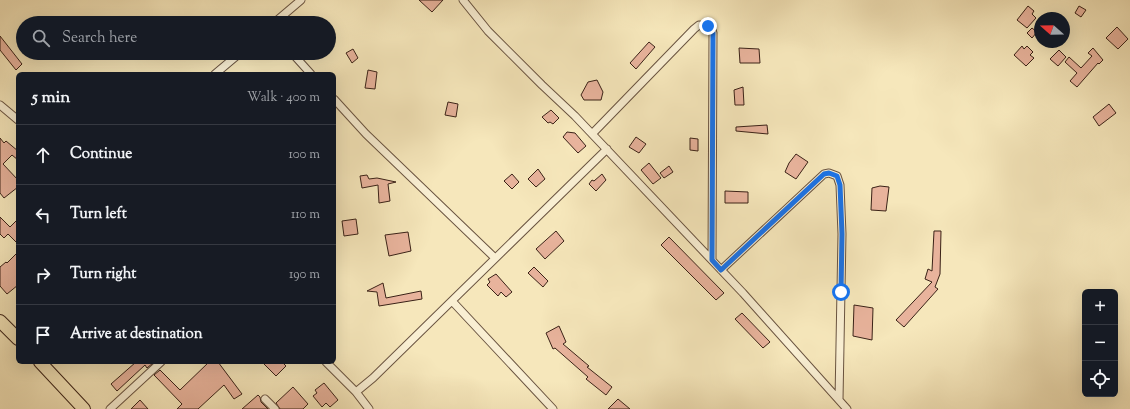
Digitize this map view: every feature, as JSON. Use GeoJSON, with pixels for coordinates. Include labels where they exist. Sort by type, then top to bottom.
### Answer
{"type":"FeatureCollection","features":[{"type":"Feature","properties":{"kind":"highway"},"geometry":{"type":"LineString","coordinates":[[0,321],[16,337]]}},
{"type":"Feature","properties":{"kind":"highway"},"geometry":{"type":"LineString","coordinates":[[42,364],[84,409]]}},
{"type":"Feature","properties":{"kind":"street"},"geometry":{"type":"LineString","coordinates":[[282,16],[301,0]]}},
{"type":"Feature","properties":{"kind":"street"},"geometry":{"type":"LineString","coordinates":[[463,0],[488,31],[592,134],[712,260],[845,408]]}},
{"type":"Feature","properties":{"kind":"street"},"geometry":{"type":"LineString","coordinates":[[592,134],[699,24],[711,28],[713,33],[712,260]]}},
{"type":"Feature","properties":{"kind":"street"},"geometry":{"type":"LineString","coordinates":[[217,72],[232,60]]}},
{"type":"Feature","properties":{"kind":"street"},"geometry":{"type":"LineString","coordinates":[[298,60],[309,72]]}},
{"type":"Feature","properties":{"kind":"street"},"geometry":{"type":"LineString","coordinates":[[336,101],[366,134],[495,258]]}},
{"type":"Feature","properties":{"kind":"street"},"geometry":{"type":"LineString","coordinates":[[0,105],[16,118]]}},
{"type":"Feature","properties":{"kind":"street"},"geometry":{"type":"LineString","coordinates":[[356,392],[373,378],[606,149]]}},
{"type":"Feature","properties":{"kind":"street"},"geometry":{"type":"LineString","coordinates":[[721,270],[824,174],[829,173],[837,176],[840,185],[842,234],[839,400]]}},
{"type":"Feature","properties":{"kind":"street"},"geometry":{"type":"LineString","coordinates":[[452,301],[553,409]]}},
{"type":"Feature","properties":{"kind":"street"},"geometry":{"type":"LineString","coordinates":[[110,409],[158,364]]}},
{"type":"Feature","properties":{"kind":"street"},"geometry":{"type":"LineString","coordinates":[[328,364],[356,392],[369,409]]}},
{"type":"Feature","properties":{"kind":"street"},"geometry":{"type":"LineString","coordinates":[[265,399],[275,409]]}},
{"type":"Feature","properties":{"kind":"building"},"geometry":{"type":"Polygon","coordinates":[[[419,0],[443,0],[432,12],[419,0]]]}},
{"type":"Feature","properties":{"kind":"building"},"geometry":{"type":"Polygon","coordinates":[[[1028,6],[1034,11],[1032,14],[1034,16],[1034,20],[1027,28],[1017,20],[1028,6]]]}},
{"type":"Feature","properties":{"kind":"building"},"geometry":{"type":"Polygon","coordinates":[[[1079,6],[1086,10],[1081,17],[1075,13],[1079,6]]]}},
{"type":"Feature","properties":{"kind":"building"},"geometry":{"type":"Polygon","coordinates":[[[1117,27],[1128,39],[1118,49],[1106,38],[1117,27]]]}},
{"type":"Feature","properties":{"kind":"building"},"geometry":{"type":"Polygon","coordinates":[[[1032,28],[1034,30],[1034,36],[1032,38],[1027,33],[1032,28]]]}},
{"type":"Feature","properties":{"kind":"building"},"geometry":{"type":"Polygon","coordinates":[[[0,36],[16,56],[16,60],[19,60],[22,64],[16,70],[0,50],[0,36]]]}},
{"type":"Feature","properties":{"kind":"building"},"geometry":{"type":"Polygon","coordinates":[[[649,42],[655,47],[636,69],[630,63],[649,42]]]}},
{"type":"Feature","properties":{"kind":"building"},"geometry":{"type":"Polygon","coordinates":[[[1022,46],[1024,49],[1027,46],[1033,52],[1030,55],[1034,58],[1026,66],[1014,55],[1022,46]]]}},
{"type":"Feature","properties":{"kind":"building"},"geometry":{"type":"Polygon","coordinates":[[[739,48],[759,49],[760,63],[740,63],[739,48]]]}},
{"type":"Feature","properties":{"kind":"building"},"geometry":{"type":"Polygon","coordinates":[[[1093,48],[1103,60],[1099,64],[1098,63],[1077,87],[1070,81],[1077,73],[1065,62],[1069,57],[1081,68],[1092,56],[1088,53],[1093,48]]]}},
{"type":"Feature","properties":{"kind":"building"},"geometry":{"type":"Polygon","coordinates":[[[353,49],[358,58],[352,63],[346,53],[353,49]]]}},
{"type":"Feature","properties":{"kind":"building"},"geometry":{"type":"Polygon","coordinates":[[[1059,50],[1066,57],[1058,66],[1050,59],[1059,50]]]}},
{"type":"Feature","properties":{"kind":"building"},"geometry":{"type":"Polygon","coordinates":[[[368,70],[377,72],[375,89],[365,88],[368,70]]]}},
{"type":"Feature","properties":{"kind":"building"},"geometry":{"type":"Polygon","coordinates":[[[597,80],[603,92],[601,100],[584,100],[581,95],[588,82],[597,80]]]}},
{"type":"Feature","properties":{"kind":"building"},"geometry":{"type":"Polygon","coordinates":[[[743,87],[744,105],[735,105],[734,90],[743,87]]]}},
{"type":"Feature","properties":{"kind":"building"},"geometry":{"type":"Polygon","coordinates":[[[448,102],[458,104],[456,117],[445,115],[448,102]]]}},
{"type":"Feature","properties":{"kind":"building"},"geometry":{"type":"Polygon","coordinates":[[[1109,104],[1116,113],[1099,126],[1093,117],[1109,104]]]}},
{"type":"Feature","properties":{"kind":"building"},"geometry":{"type":"Polygon","coordinates":[[[551,110],[559,118],[553,124],[550,122],[548,123],[542,117],[551,110]]]}},
{"type":"Feature","properties":{"kind":"building"},"geometry":{"type":"Polygon","coordinates":[[[767,125],[768,134],[736,131],[736,127],[767,125]]]}},
{"type":"Feature","properties":{"kind":"building"},"geometry":{"type":"Polygon","coordinates":[[[567,132],[575,133],[586,146],[578,153],[563,137],[567,132]]]}},
{"type":"Feature","properties":{"kind":"building"},"geometry":{"type":"Polygon","coordinates":[[[636,137],[646,144],[639,153],[629,147],[636,137]]]}},
{"type":"Feature","properties":{"kind":"building"},"geometry":{"type":"Polygon","coordinates":[[[0,138],[4,143],[6,141],[16,149],[16,158],[12,155],[3,164],[16,178],[16,189],[4,198],[0,193],[0,138]]]}},
{"type":"Feature","properties":{"kind":"building"},"geometry":{"type":"Polygon","coordinates":[[[690,138],[698,139],[698,151],[690,150],[690,138]]]}},
{"type":"Feature","properties":{"kind":"building"},"geometry":{"type":"Polygon","coordinates":[[[796,154],[808,162],[796,179],[785,172],[789,163],[796,154]]]}},
{"type":"Feature","properties":{"kind":"building"},"geometry":{"type":"Polygon","coordinates":[[[649,163],[661,178],[653,184],[641,170],[649,163]]]}},
{"type":"Feature","properties":{"kind":"building"},"geometry":{"type":"Polygon","coordinates":[[[669,166],[673,172],[664,178],[660,173],[669,166]]]}},
{"type":"Feature","properties":{"kind":"building"},"geometry":{"type":"Polygon","coordinates":[[[538,169],[545,179],[536,187],[528,179],[538,169]]]}},
{"type":"Feature","properties":{"kind":"building"},"geometry":{"type":"Polygon","coordinates":[[[512,174],[519,182],[512,189],[504,181],[512,174]]]}},
{"type":"Feature","properties":{"kind":"building"},"geometry":{"type":"Polygon","coordinates":[[[602,174],[606,180],[596,191],[589,184],[592,180],[594,181],[602,174]]]}},
{"type":"Feature","properties":{"kind":"building"},"geometry":{"type":"Polygon","coordinates":[[[367,175],[369,179],[377,178],[396,182],[388,184],[390,201],[379,203],[378,185],[362,188],[360,176],[367,175]]]}},
{"type":"Feature","properties":{"kind":"building"},"geometry":{"type":"Polygon","coordinates":[[[880,186],[889,187],[886,211],[871,210],[872,188],[880,186]]]}},
{"type":"Feature","properties":{"kind":"building"},"geometry":{"type":"Polygon","coordinates":[[[725,191],[748,192],[748,203],[725,203],[725,191]]]}},
{"type":"Feature","properties":{"kind":"building"},"geometry":{"type":"Polygon","coordinates":[[[0,217],[10,227],[16,221],[16,242],[8,234],[4,238],[0,234],[0,217]]]}},
{"type":"Feature","properties":{"kind":"building"},"geometry":{"type":"Polygon","coordinates":[[[356,219],[358,234],[344,236],[342,221],[356,219]]]}},
{"type":"Feature","properties":{"kind":"building"},"geometry":{"type":"Polygon","coordinates":[[[556,231],[564,241],[545,259],[536,249],[556,231]]]}},
{"type":"Feature","properties":{"kind":"building"},"geometry":{"type":"Polygon","coordinates":[[[934,231],[941,231],[940,274],[935,287],[938,289],[904,327],[896,320],[932,282],[925,279],[928,269],[932,271],[934,231]]]}},
{"type":"Feature","properties":{"kind":"building"},"geometry":{"type":"Polygon","coordinates":[[[408,232],[411,251],[389,256],[385,235],[408,232]]]}},
{"type":"Feature","properties":{"kind":"building"},"geometry":{"type":"Polygon","coordinates":[[[669,237],[724,293],[716,300],[661,245],[669,237]]]}},
{"type":"Feature","properties":{"kind":"building"},"geometry":{"type":"Polygon","coordinates":[[[16,254],[16,287],[7,294],[0,286],[0,267],[6,262],[7,263],[16,254]]]}},
{"type":"Feature","properties":{"kind":"building"},"geometry":{"type":"Polygon","coordinates":[[[534,267],[548,281],[543,287],[528,273],[534,267]]]}},
{"type":"Feature","properties":{"kind":"building"},"geometry":{"type":"Polygon","coordinates":[[[496,274],[512,292],[506,297],[501,292],[498,296],[487,285],[490,282],[488,279],[496,274]]]}},
{"type":"Feature","properties":{"kind":"building"},"geometry":{"type":"Polygon","coordinates":[[[383,283],[386,298],[421,291],[422,299],[379,306],[377,292],[367,291],[383,283]]]}},
{"type":"Feature","properties":{"kind":"building"},"geometry":{"type":"Polygon","coordinates":[[[854,305],[873,308],[872,340],[853,336],[854,305]]]}},
{"type":"Feature","properties":{"kind":"building"},"geometry":{"type":"Polygon","coordinates":[[[742,313],[770,342],[763,348],[735,319],[742,313]]]}},
{"type":"Feature","properties":{"kind":"building"},"geometry":{"type":"Polygon","coordinates":[[[559,326],[566,342],[563,344],[589,366],[587,367],[612,387],[606,395],[586,379],[588,377],[555,348],[553,349],[546,333],[559,326]]]}},
{"type":"Feature","properties":{"kind":"building"},"geometry":{"type":"Polygon","coordinates":[[[134,364],[152,364],[147,368],[145,365],[117,391],[111,384],[134,364]]]}},
{"type":"Feature","properties":{"kind":"building"},"geometry":{"type":"Polygon","coordinates":[[[207,364],[220,364],[242,394],[234,399],[224,385],[198,409],[177,409],[182,404],[154,375],[160,370],[180,390],[207,364]]]}},
{"type":"Feature","properties":{"kind":"building"},"geometry":{"type":"Polygon","coordinates":[[[264,364],[284,364],[286,366],[276,376],[264,364]]]}},
{"type":"Feature","properties":{"kind":"building"},"geometry":{"type":"Polygon","coordinates":[[[324,383],[338,400],[330,407],[326,403],[322,407],[313,396],[317,393],[315,390],[324,383]]]}},
{"type":"Feature","properties":{"kind":"building"},"geometry":{"type":"Polygon","coordinates":[[[293,387],[308,404],[303,409],[280,409],[276,403],[293,387]]]}},
{"type":"Feature","properties":{"kind":"building"},"geometry":{"type":"Polygon","coordinates":[[[258,395],[261,402],[268,409],[242,409],[258,395]]]}},
{"type":"Feature","properties":{"kind":"building"},"geometry":{"type":"Polygon","coordinates":[[[618,399],[630,409],[608,409],[618,399]]]}},
{"type":"Feature","properties":{"kind":"building"},"geometry":{"type":"Polygon","coordinates":[[[140,400],[148,409],[131,409],[140,400]]]}},
{"type":"Feature","properties":{"kind":"route"},"geometry":{"type":"LineString","coordinates":[[708,26],[711,28],[713,33],[712,260],[721,270],[824,174],[829,173],[837,176],[840,185],[842,234],[841,292]]}}]}
